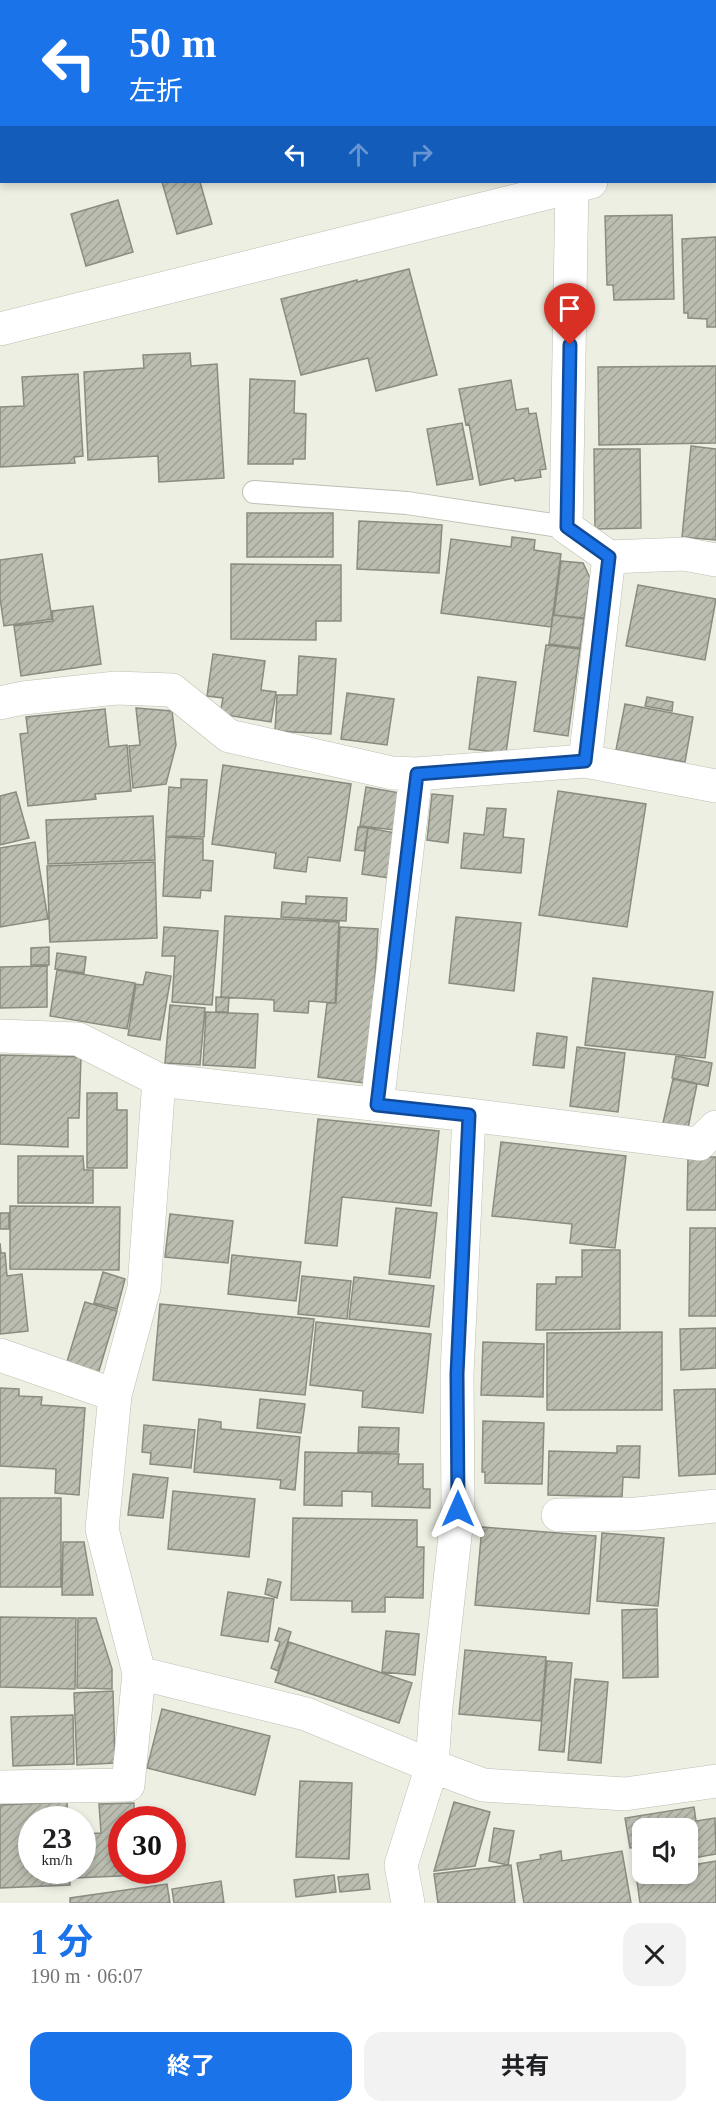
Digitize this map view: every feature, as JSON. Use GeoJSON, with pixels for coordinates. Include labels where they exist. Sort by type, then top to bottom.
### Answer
{"type":"FeatureCollection","features":[{"type":"Feature","properties":{"kind":"street"},"geometry":{"type":"LineString","coordinates":[[0,329],[579,183],[567,527],[609,557],[684,554],[716,560]]}},
{"type":"Feature","properties":{"kind":"street"},"geometry":{"type":"LineString","coordinates":[[585,761],[609,557]]}},
{"type":"Feature","properties":{"kind":"street"},"geometry":{"type":"LineString","coordinates":[[0,703],[23,698],[116,688],[172,690],[229,735],[392,773],[417,774],[585,761],[716,786]]}},
{"type":"Feature","properties":{"kind":"street"},"geometry":{"type":"LineString","coordinates":[[377,1105],[417,774]]}},
{"type":"Feature","properties":{"kind":"street"},"geometry":{"type":"LineString","coordinates":[[0,1036],[78,1038],[159,1080],[699,1144],[716,1127]]}},
{"type":"Feature","properties":{"kind":"street"},"geometry":{"type":"LineString","coordinates":[[0,1787],[128,1785],[139,1673],[102,1529],[115,1395],[144,1288],[159,1080]]}},
{"type":"Feature","properties":{"kind":"street"},"geometry":{"type":"LineString","coordinates":[[408,1903],[401,1864],[432,1766],[436,1707],[458,1509],[457,1374],[469,1115]]}},
{"type":"Feature","properties":{"kind":"street"},"geometry":{"type":"LineString","coordinates":[[0,1355],[115,1395]]}},
{"type":"Feature","properties":{"kind":"street"},"geometry":{"type":"LineString","coordinates":[[558,1515],[637,1514],[716,1506]]}},
{"type":"Feature","properties":{"kind":"street"},"geometry":{"type":"LineString","coordinates":[[139,1673],[306,1714],[483,1785],[625,1794],[716,1781]]}},
{"type":"Feature","properties":{"kind":"lane"},"geometry":{"type":"LineString","coordinates":[[254,492],[407,503],[567,527]]}},
{"type":"Feature","properties":{"kind":"building"},"geometry":{"type":"Polygon","coordinates":[[[162,183],[200,183],[212,224],[177,234],[162,183]]]}},
{"type":"Feature","properties":{"kind":"building"},"geometry":{"type":"Polygon","coordinates":[[[118,200],[133,252],[86,266],[71,214],[118,200]]]}},
{"type":"Feature","properties":{"kind":"building"},"geometry":{"type":"Polygon","coordinates":[[[672,215],[674,299],[614,300],[613,285],[607,285],[605,216],[672,215]]]}},
{"type":"Feature","properties":{"kind":"building"},"geometry":{"type":"Polygon","coordinates":[[[716,237],[716,327],[707,327],[707,319],[688,318],[688,313],[684,313],[682,239],[716,237]]]}},
{"type":"Feature","properties":{"kind":"building"},"geometry":{"type":"Polygon","coordinates":[[[409,269],[437,375],[376,391],[368,358],[301,375],[281,299],[409,269]]]}},
{"type":"Feature","properties":{"kind":"building"},"geometry":{"type":"Polygon","coordinates":[[[190,353],[191,366],[217,364],[224,478],[159,482],[158,456],[88,460],[84,372],[144,368],[143,355],[190,353]]]}},
{"type":"Feature","properties":{"kind":"building"},"geometry":{"type":"Polygon","coordinates":[[[716,366],[716,443],[599,445],[598,367],[716,366]]]}},
{"type":"Feature","properties":{"kind":"building"},"geometry":{"type":"Polygon","coordinates":[[[78,374],[83,456],[74,457],[75,463],[0,467],[0,407],[24,406],[22,377],[78,374]]]}},
{"type":"Feature","properties":{"kind":"building"},"geometry":{"type":"Polygon","coordinates":[[[250,379],[295,381],[294,413],[306,414],[305,459],[293,459],[293,464],[248,464],[250,379]]]}},
{"type":"Feature","properties":{"kind":"building"},"geometry":{"type":"Polygon","coordinates":[[[511,380],[516,410],[528,408],[529,414],[536,413],[546,469],[540,470],[541,477],[515,481],[514,478],[480,485],[469,424],[466,425],[459,389],[511,380]]]}},
{"type":"Feature","properties":{"kind":"building"},"geometry":{"type":"Polygon","coordinates":[[[462,423],[473,479],[437,485],[427,429],[462,423]]]}},
{"type":"Feature","properties":{"kind":"building"},"geometry":{"type":"Polygon","coordinates":[[[691,446],[716,449],[716,540],[682,537],[691,446]]]}},
{"type":"Feature","properties":{"kind":"building"},"geometry":{"type":"Polygon","coordinates":[[[594,449],[640,449],[641,528],[595,529],[594,449]]]}},
{"type":"Feature","properties":{"kind":"building"},"geometry":{"type":"Polygon","coordinates":[[[247,513],[333,513],[333,557],[247,557],[247,513]]]}},
{"type":"Feature","properties":{"kind":"building"},"geometry":{"type":"Polygon","coordinates":[[[359,521],[442,525],[439,573],[357,569],[359,521]]]}},
{"type":"Feature","properties":{"kind":"building"},"geometry":{"type":"Polygon","coordinates":[[[512,537],[535,540],[534,550],[561,554],[551,627],[441,613],[451,539],[511,547],[512,537]]]}},
{"type":"Feature","properties":{"kind":"building"},"geometry":{"type":"Polygon","coordinates":[[[42,554],[52,619],[4,626],[0,598],[0,560],[42,554]]]}},
{"type":"Feature","properties":{"kind":"building"},"geometry":{"type":"Polygon","coordinates":[[[561,561],[583,563],[590,578],[584,618],[554,615],[561,561]]]}},
{"type":"Feature","properties":{"kind":"building"},"geometry":{"type":"Polygon","coordinates":[[[231,564],[341,565],[341,621],[316,621],[316,640],[231,639],[231,564]]]}},
{"type":"Feature","properties":{"kind":"building"},"geometry":{"type":"Polygon","coordinates":[[[638,585],[716,599],[705,660],[626,646],[638,585]]]}},
{"type":"Feature","properties":{"kind":"building"},"geometry":{"type":"Polygon","coordinates":[[[93,606],[101,664],[21,676],[14,626],[53,621],[52,611],[93,606]]]}},
{"type":"Feature","properties":{"kind":"building"},"geometry":{"type":"Polygon","coordinates":[[[553,615],[584,619],[580,648],[549,644],[553,615]]]}},
{"type":"Feature","properties":{"kind":"building"},"geometry":{"type":"Polygon","coordinates":[[[546,645],[580,649],[568,736],[534,731],[546,645]]]}},
{"type":"Feature","properties":{"kind":"building"},"geometry":{"type":"Polygon","coordinates":[[[213,654],[265,661],[261,690],[276,692],[271,722],[220,714],[223,698],[207,696],[213,654]]]}},
{"type":"Feature","properties":{"kind":"building"},"geometry":{"type":"Polygon","coordinates":[[[299,656],[336,659],[331,734],[275,731],[277,695],[297,695],[299,656]]]}},
{"type":"Feature","properties":{"kind":"building"},"geometry":{"type":"Polygon","coordinates":[[[478,677],[516,682],[506,753],[469,749],[478,677]]]}},
{"type":"Feature","properties":{"kind":"building"},"geometry":{"type":"Polygon","coordinates":[[[347,693],[394,699],[387,745],[341,739],[347,693]]]}},
{"type":"Feature","properties":{"kind":"building"},"geometry":{"type":"Polygon","coordinates":[[[647,697],[673,702],[672,711],[645,706],[647,697]]]}},
{"type":"Feature","properties":{"kind":"building"},"geometry":{"type":"Polygon","coordinates":[[[625,704],[693,717],[685,762],[616,750],[625,704]]]}},
{"type":"Feature","properties":{"kind":"building"},"geometry":{"type":"Polygon","coordinates":[[[136,708],[172,711],[176,745],[166,784],[133,788],[129,746],[140,745],[136,708]]]}},
{"type":"Feature","properties":{"kind":"building"},"geometry":{"type":"Polygon","coordinates":[[[105,709],[109,747],[127,745],[131,791],[95,794],[96,799],[28,806],[20,734],[28,733],[26,717],[105,709]]]}},
{"type":"Feature","properties":{"kind":"building"},"geometry":{"type":"Polygon","coordinates":[[[223,765],[351,784],[340,861],[308,857],[306,872],[274,868],[276,853],[212,844],[223,765]]]}},
{"type":"Feature","properties":{"kind":"building"},"geometry":{"type":"Polygon","coordinates":[[[181,779],[207,780],[204,837],[166,836],[169,787],[181,788],[181,779]]]}},
{"type":"Feature","properties":{"kind":"building"},"geometry":{"type":"Polygon","coordinates":[[[366,787],[400,793],[395,830],[360,826],[366,787]]]}},
{"type":"Feature","properties":{"kind":"building"},"geometry":{"type":"Polygon","coordinates":[[[558,791],[646,804],[627,927],[539,915],[558,791]]]}},
{"type":"Feature","properties":{"kind":"building"},"geometry":{"type":"Polygon","coordinates":[[[16,792],[29,838],[0,845],[0,796],[16,792]]]}},
{"type":"Feature","properties":{"kind":"building"},"geometry":{"type":"Polygon","coordinates":[[[432,794],[453,796],[448,843],[427,840],[432,794]]]}},
{"type":"Feature","properties":{"kind":"building"},"geometry":{"type":"Polygon","coordinates":[[[487,808],[506,809],[503,837],[524,839],[521,873],[461,868],[464,833],[484,835],[487,808]]]}},
{"type":"Feature","properties":{"kind":"building"},"geometry":{"type":"Polygon","coordinates":[[[153,816],[155,860],[48,864],[46,820],[153,816]]]}},
{"type":"Feature","properties":{"kind":"building"},"geometry":{"type":"Polygon","coordinates":[[[358,827],[368,828],[364,851],[355,850],[358,827]]]}},
{"type":"Feature","properties":{"kind":"building"},"geometry":{"type":"Polygon","coordinates":[[[368,828],[396,833],[389,878],[362,874],[368,828]]]}},
{"type":"Feature","properties":{"kind":"building"},"geometry":{"type":"Polygon","coordinates":[[[166,837],[203,839],[203,860],[213,861],[211,891],[201,890],[200,898],[163,896],[166,837]]]}},
{"type":"Feature","properties":{"kind":"building"},"geometry":{"type":"Polygon","coordinates":[[[35,842],[48,919],[0,927],[0,848],[35,842]]]}},
{"type":"Feature","properties":{"kind":"building"},"geometry":{"type":"Polygon","coordinates":[[[155,862],[157,938],[50,942],[47,866],[155,862]]]}},
{"type":"Feature","properties":{"kind":"building"},"geometry":{"type":"Polygon","coordinates":[[[306,896],[347,898],[346,921],[281,917],[282,902],[306,904],[306,896]]]}},
{"type":"Feature","properties":{"kind":"building"},"geometry":{"type":"Polygon","coordinates":[[[225,916],[339,922],[335,1003],[309,1001],[308,1013],[274,1011],[274,1000],[221,997],[225,916]]]}},
{"type":"Feature","properties":{"kind":"building"},"geometry":{"type":"Polygon","coordinates":[[[456,917],[521,923],[514,991],[449,983],[456,917]]]}},
{"type":"Feature","properties":{"kind":"building"},"geometry":{"type":"Polygon","coordinates":[[[164,927],[218,931],[212,1005],[172,1002],[175,956],[162,956],[164,927]]]}},
{"type":"Feature","properties":{"kind":"building"},"geometry":{"type":"Polygon","coordinates":[[[340,927],[378,929],[373,1008],[364,1083],[318,1077],[327,1003],[336,1003],[340,927]]]}},
{"type":"Feature","properties":{"kind":"building"},"geometry":{"type":"Polygon","coordinates":[[[49,947],[49,965],[31,965],[31,948],[49,947]]]}},
{"type":"Feature","properties":{"kind":"building"},"geometry":{"type":"Polygon","coordinates":[[[57,953],[86,957],[84,973],[55,969],[57,953]]]}},
{"type":"Feature","properties":{"kind":"building"},"geometry":{"type":"Polygon","coordinates":[[[47,966],[47,1007],[0,1008],[0,967],[47,966]]]}},
{"type":"Feature","properties":{"kind":"building"},"geometry":{"type":"Polygon","coordinates":[[[57,970],[135,983],[127,1029],[50,1016],[57,970]]]}},
{"type":"Feature","properties":{"kind":"building"},"geometry":{"type":"Polygon","coordinates":[[[146,972],[171,976],[160,1040],[128,1035],[136,984],[143,985],[146,972]]]}},
{"type":"Feature","properties":{"kind":"building"},"geometry":{"type":"Polygon","coordinates":[[[593,978],[713,992],[705,1058],[585,1045],[593,978]]]}},
{"type":"Feature","properties":{"kind":"building"},"geometry":{"type":"Polygon","coordinates":[[[216,997],[229,998],[228,1012],[216,1012],[216,997]]]}},
{"type":"Feature","properties":{"kind":"building"},"geometry":{"type":"Polygon","coordinates":[[[170,1005],[205,1008],[200,1065],[165,1063],[170,1005]]]}},
{"type":"Feature","properties":{"kind":"building"},"geometry":{"type":"Polygon","coordinates":[[[206,1012],[258,1014],[255,1068],[203,1065],[206,1012]]]}},
{"type":"Feature","properties":{"kind":"building"},"geometry":{"type":"Polygon","coordinates":[[[537,1033],[567,1037],[564,1068],[533,1065],[537,1033]]]}},
{"type":"Feature","properties":{"kind":"building"},"geometry":{"type":"Polygon","coordinates":[[[577,1047],[625,1053],[618,1112],[570,1106],[577,1047]]]}},
{"type":"Feature","properties":{"kind":"building"},"geometry":{"type":"Polygon","coordinates":[[[0,1055],[81,1057],[79,1118],[68,1118],[68,1147],[0,1144],[0,1055]]]}},
{"type":"Feature","properties":{"kind":"building"},"geometry":{"type":"Polygon","coordinates":[[[676,1056],[712,1063],[708,1086],[672,1078],[676,1056]]]}},
{"type":"Feature","properties":{"kind":"building"},"geometry":{"type":"Polygon","coordinates":[[[673,1079],[697,1084],[688,1128],[663,1123],[673,1079]]]}},
{"type":"Feature","properties":{"kind":"building"},"geometry":{"type":"Polygon","coordinates":[[[87,1093],[117,1093],[117,1110],[127,1110],[127,1168],[87,1168],[87,1093]]]}},
{"type":"Feature","properties":{"kind":"building"},"geometry":{"type":"Polygon","coordinates":[[[318,1119],[439,1131],[431,1206],[342,1197],[337,1246],[305,1243],[318,1119]]]}},
{"type":"Feature","properties":{"kind":"building"},"geometry":{"type":"Polygon","coordinates":[[[501,1142],[626,1156],[615,1248],[570,1243],[572,1224],[492,1216],[501,1142]]]}},
{"type":"Feature","properties":{"kind":"building"},"geometry":{"type":"Polygon","coordinates":[[[18,1156],[83,1156],[84,1170],[93,1170],[93,1203],[18,1203],[18,1156]]]}},
{"type":"Feature","properties":{"kind":"building"},"geometry":{"type":"Polygon","coordinates":[[[688,1157],[716,1157],[716,1210],[687,1210],[688,1157]]]}},
{"type":"Feature","properties":{"kind":"building"},"geometry":{"type":"Polygon","coordinates":[[[10,1206],[120,1207],[119,1270],[10,1269],[10,1206]]]}},
{"type":"Feature","properties":{"kind":"building"},"geometry":{"type":"Polygon","coordinates":[[[396,1208],[437,1213],[430,1278],[389,1274],[396,1208]]]}},
{"type":"Feature","properties":{"kind":"building"},"geometry":{"type":"Polygon","coordinates":[[[0,1213],[9,1213],[9,1229],[0,1229],[0,1213]]]}},
{"type":"Feature","properties":{"kind":"building"},"geometry":{"type":"Polygon","coordinates":[[[170,1214],[233,1221],[228,1263],[165,1257],[170,1214]]]}},
{"type":"Feature","properties":{"kind":"building"},"geometry":{"type":"Polygon","coordinates":[[[690,1228],[716,1228],[716,1316],[689,1316],[690,1228]]]}},
{"type":"Feature","properties":{"kind":"building"},"geometry":{"type":"Polygon","coordinates":[[[0,1243],[1,1253],[5,1253],[7,1276],[22,1274],[28,1331],[0,1334],[0,1243]]]}},
{"type":"Feature","properties":{"kind":"building"},"geometry":{"type":"Polygon","coordinates":[[[582,1250],[620,1250],[620,1329],[536,1330],[537,1284],[556,1284],[556,1277],[582,1277],[582,1250]]]}},
{"type":"Feature","properties":{"kind":"building"},"geometry":{"type":"Polygon","coordinates":[[[232,1255],[301,1262],[296,1301],[228,1294],[232,1255]]]}},
{"type":"Feature","properties":{"kind":"building"},"geometry":{"type":"Polygon","coordinates":[[[103,1272],[125,1279],[117,1309],[94,1303],[103,1272]]]}},
{"type":"Feature","properties":{"kind":"building"},"geometry":{"type":"Polygon","coordinates":[[[302,1276],[351,1281],[347,1319],[298,1314],[302,1276]]]}},
{"type":"Feature","properties":{"kind":"building"},"geometry":{"type":"Polygon","coordinates":[[[354,1277],[434,1286],[429,1327],[349,1319],[354,1277]]]}},
{"type":"Feature","properties":{"kind":"building"},"geometry":{"type":"Polygon","coordinates":[[[85,1302],[117,1311],[98,1374],[66,1365],[85,1302]]]}},
{"type":"Feature","properties":{"kind":"building"},"geometry":{"type":"Polygon","coordinates":[[[160,1304],[314,1319],[305,1395],[153,1380],[160,1304]]]}},
{"type":"Feature","properties":{"kind":"building"},"geometry":{"type":"Polygon","coordinates":[[[316,1322],[431,1334],[423,1413],[362,1407],[363,1391],[310,1385],[316,1322]]]}},
{"type":"Feature","properties":{"kind":"building"},"geometry":{"type":"Polygon","coordinates":[[[716,1328],[716,1368],[681,1370],[680,1329],[716,1328]]]}},
{"type":"Feature","properties":{"kind":"building"},"geometry":{"type":"Polygon","coordinates":[[[662,1332],[662,1410],[547,1410],[547,1333],[662,1332]]]}},
{"type":"Feature","properties":{"kind":"building"},"geometry":{"type":"Polygon","coordinates":[[[483,1342],[544,1344],[543,1397],[481,1395],[483,1342]]]}},
{"type":"Feature","properties":{"kind":"building"},"geometry":{"type":"Polygon","coordinates":[[[0,1388],[19,1389],[19,1396],[42,1397],[41,1405],[85,1408],[79,1495],[55,1493],[56,1469],[0,1466],[0,1388]]]}},
{"type":"Feature","properties":{"kind":"building"},"geometry":{"type":"Polygon","coordinates":[[[716,1389],[716,1474],[679,1476],[674,1390],[716,1389]]]}},
{"type":"Feature","properties":{"kind":"building"},"geometry":{"type":"Polygon","coordinates":[[[260,1399],[305,1404],[301,1433],[257,1428],[260,1399]]]}},
{"type":"Feature","properties":{"kind":"building"},"geometry":{"type":"Polygon","coordinates":[[[199,1419],[221,1422],[221,1429],[300,1437],[295,1490],[280,1488],[281,1480],[194,1472],[199,1419]]]}},
{"type":"Feature","properties":{"kind":"building"},"geometry":{"type":"Polygon","coordinates":[[[483,1421],[544,1423],[542,1484],[485,1483],[485,1472],[482,1472],[483,1421]]]}},
{"type":"Feature","properties":{"kind":"building"},"geometry":{"type":"Polygon","coordinates":[[[144,1425],[195,1430],[191,1468],[150,1464],[151,1453],[142,1452],[144,1425]]]}},
{"type":"Feature","properties":{"kind":"building"},"geometry":{"type":"Polygon","coordinates":[[[359,1427],[399,1428],[398,1452],[358,1452],[359,1427]]]}},
{"type":"Feature","properties":{"kind":"building"},"geometry":{"type":"Polygon","coordinates":[[[617,1446],[640,1446],[639,1478],[623,1477],[622,1497],[548,1495],[549,1451],[617,1453],[617,1446]]]}},
{"type":"Feature","properties":{"kind":"building"},"geometry":{"type":"Polygon","coordinates":[[[305,1452],[399,1454],[398,1464],[423,1464],[423,1489],[430,1489],[430,1508],[372,1506],[372,1492],[342,1491],[342,1506],[304,1505],[305,1452]]]}},
{"type":"Feature","properties":{"kind":"building"},"geometry":{"type":"Polygon","coordinates":[[[133,1474],[168,1478],[163,1518],[128,1515],[133,1474]]]}},
{"type":"Feature","properties":{"kind":"building"},"geometry":{"type":"Polygon","coordinates":[[[173,1491],[255,1499],[249,1557],[168,1549],[173,1491]]]}},
{"type":"Feature","properties":{"kind":"building"},"geometry":{"type":"Polygon","coordinates":[[[0,1498],[61,1498],[61,1587],[0,1587],[0,1498]]]}},
{"type":"Feature","properties":{"kind":"building"},"geometry":{"type":"Polygon","coordinates":[[[293,1518],[417,1520],[417,1547],[424,1547],[423,1598],[385,1597],[385,1612],[352,1612],[352,1601],[291,1600],[293,1518]]]}},
{"type":"Feature","properties":{"kind":"building"},"geometry":{"type":"Polygon","coordinates":[[[482,1527],[596,1536],[589,1614],[475,1605],[482,1527]]]}},
{"type":"Feature","properties":{"kind":"building"},"geometry":{"type":"Polygon","coordinates":[[[602,1533],[664,1538],[658,1606],[597,1601],[602,1533]]]}},
{"type":"Feature","properties":{"kind":"building"},"geometry":{"type":"Polygon","coordinates":[[[63,1542],[84,1542],[93,1595],[62,1595],[63,1542]]]}},
{"type":"Feature","properties":{"kind":"building"},"geometry":{"type":"Polygon","coordinates":[[[268,1579],[281,1582],[277,1598],[265,1594],[268,1579]]]}},
{"type":"Feature","properties":{"kind":"building"},"geometry":{"type":"Polygon","coordinates":[[[228,1592],[274,1599],[268,1642],[221,1635],[228,1592]]]}},
{"type":"Feature","properties":{"kind":"building"},"geometry":{"type":"Polygon","coordinates":[[[657,1609],[658,1677],[623,1678],[622,1610],[657,1609]]]}},
{"type":"Feature","properties":{"kind":"building"},"geometry":{"type":"Polygon","coordinates":[[[0,1617],[76,1618],[75,1689],[0,1687],[0,1617]]]}},
{"type":"Feature","properties":{"kind":"building"},"geometry":{"type":"Polygon","coordinates":[[[78,1618],[96,1618],[112,1669],[112,1689],[77,1688],[78,1618]]]}},
{"type":"Feature","properties":{"kind":"building"},"geometry":{"type":"Polygon","coordinates":[[[279,1628],[291,1632],[278,1671],[271,1668],[280,1642],[275,1640],[279,1628]]]}},
{"type":"Feature","properties":{"kind":"building"},"geometry":{"type":"Polygon","coordinates":[[[386,1631],[419,1634],[415,1675],[382,1672],[386,1631]]]}},
{"type":"Feature","properties":{"kind":"building"},"geometry":{"type":"Polygon","coordinates":[[[289,1642],[412,1683],[399,1723],[275,1682],[289,1642]]]}},
{"type":"Feature","properties":{"kind":"building"},"geometry":{"type":"Polygon","coordinates":[[[465,1650],[546,1657],[541,1721],[459,1714],[465,1650]]]}},
{"type":"Feature","properties":{"kind":"building"},"geometry":{"type":"Polygon","coordinates":[[[547,1661],[572,1663],[564,1752],[539,1750],[547,1661]]]}},
{"type":"Feature","properties":{"kind":"building"},"geometry":{"type":"Polygon","coordinates":[[[575,1679],[608,1682],[601,1763],[568,1760],[575,1679]]]}},
{"type":"Feature","properties":{"kind":"building"},"geometry":{"type":"Polygon","coordinates":[[[113,1691],[115,1763],[77,1765],[74,1693],[113,1691]]]}},
{"type":"Feature","properties":{"kind":"building"},"geometry":{"type":"Polygon","coordinates":[[[162,1709],[270,1736],[255,1795],[147,1768],[162,1709]]]}},
{"type":"Feature","properties":{"kind":"building"},"geometry":{"type":"Polygon","coordinates":[[[73,1715],[74,1764],[13,1766],[11,1717],[73,1715]]]}},
{"type":"Feature","properties":{"kind":"building"},"geometry":{"type":"Polygon","coordinates":[[[300,1781],[352,1783],[349,1859],[296,1857],[300,1781]]]}},
{"type":"Feature","properties":{"kind":"building"},"geometry":{"type":"Polygon","coordinates":[[[67,1802],[67,1806],[18,1806],[18,1884],[70,1885],[0,1888],[0,1805],[67,1802]]]}},
{"type":"Feature","properties":{"kind":"building"},"geometry":{"type":"Polygon","coordinates":[[[454,1802],[490,1812],[475,1866],[434,1871],[454,1802]]]}},
{"type":"Feature","properties":{"kind":"building"},"geometry":{"type":"Polygon","coordinates":[[[134,1803],[134,1806],[108,1806],[108,1877],[96,1877],[96,1833],[101,1833],[99,1804],[134,1803]]]}},
{"type":"Feature","properties":{"kind":"building"},"geometry":{"type":"Polygon","coordinates":[[[694,1807],[696,1818],[632,1818],[632,1848],[630,1848],[625,1818],[694,1807]]]}},
{"type":"Feature","properties":{"kind":"building"},"geometry":{"type":"Polygon","coordinates":[[[715,1818],[716,1854],[698,1857],[698,1821],[715,1818]]]}},
{"type":"Feature","properties":{"kind":"building"},"geometry":{"type":"Polygon","coordinates":[[[494,1828],[514,1831],[508,1865],[489,1861],[494,1828]]]}},
{"type":"Feature","properties":{"kind":"building"},"geometry":{"type":"Polygon","coordinates":[[[561,1851],[562,1861],[622,1851],[631,1903],[524,1903],[517,1863],[541,1859],[540,1855],[561,1851]]]}},
{"type":"Feature","properties":{"kind":"building"},"geometry":{"type":"Polygon","coordinates":[[[716,1861],[716,1903],[640,1903],[637,1884],[698,1884],[698,1864],[716,1861]]]}},
{"type":"Feature","properties":{"kind":"building"},"geometry":{"type":"Polygon","coordinates":[[[511,1865],[515,1903],[438,1903],[434,1874],[511,1865]]]}},
{"type":"Feature","properties":{"kind":"building"},"geometry":{"type":"Polygon","coordinates":[[[368,1874],[370,1889],[340,1892],[338,1877],[368,1874]]]}},
{"type":"Feature","properties":{"kind":"building"},"geometry":{"type":"Polygon","coordinates":[[[334,1875],[336,1892],[296,1897],[294,1880],[334,1875]]]}},
{"type":"Feature","properties":{"kind":"building"},"geometry":{"type":"Polygon","coordinates":[[[221,1881],[224,1903],[174,1903],[172,1889],[221,1881]]]}},
{"type":"Feature","properties":{"kind":"building"},"geometry":{"type":"Polygon","coordinates":[[[167,1884],[170,1903],[70,1903],[70,1898],[167,1884]]]}},
{"type":"Feature","properties":{"kind":"route"},"geometry":{"type":"LineString","coordinates":[[458,1509],[457,1374],[469,1115],[377,1105],[417,774],[585,761],[609,557],[567,527],[570,345]]}}]}
